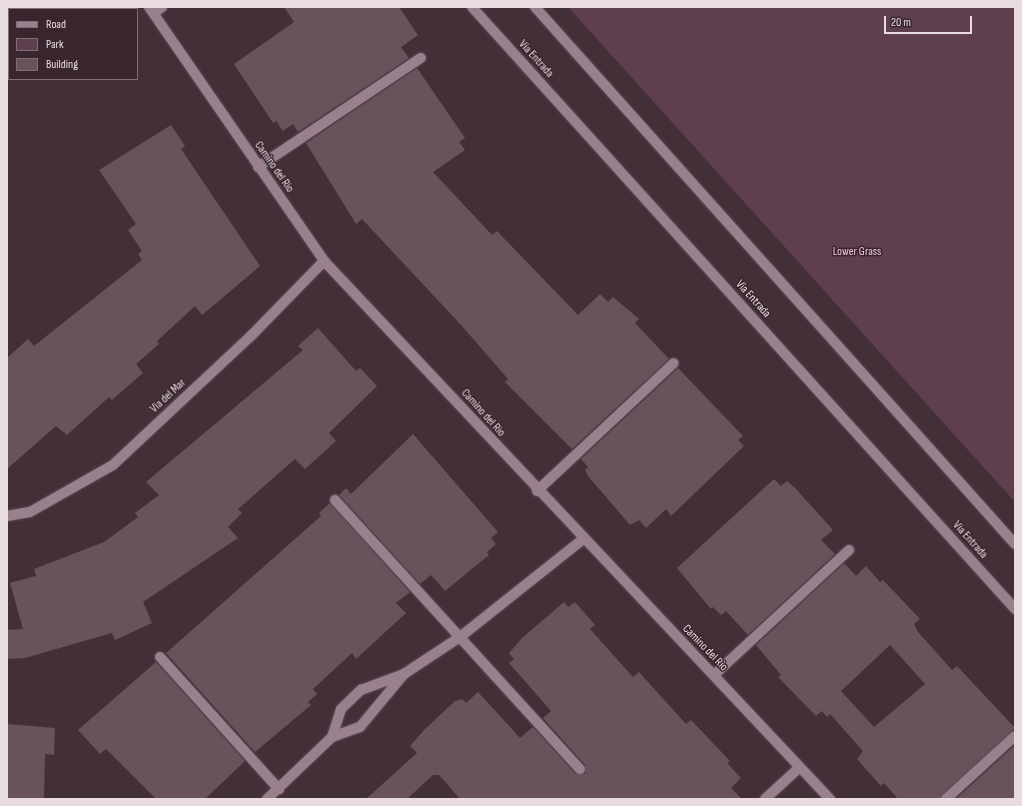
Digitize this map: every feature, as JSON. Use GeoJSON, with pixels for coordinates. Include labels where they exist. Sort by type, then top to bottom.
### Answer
{"type":"FeatureCollection","features":[{"type":"Feature","properties":{"kind":"street","name":"Via Entrada"},"geometry":{"type":"LineString","coordinates":[[472,7],[1015,609]]}},
{"type":"Feature","properties":{"kind":"street"},"geometry":{"type":"LineString","coordinates":[[535,7],[1015,544]]}},
{"type":"Feature","properties":{"kind":"street","name":"Camino del Rio"},"geometry":{"type":"LineString","coordinates":[[155,9],[177,52],[324,261],[537,491],[714,675],[830,799]]}},
{"type":"Feature","properties":{"kind":"street"},"geometry":{"type":"LineString","coordinates":[[258,167],[421,58]]}},
{"type":"Feature","properties":{"kind":"street","name":"Via del Mar"},"geometry":{"type":"LineString","coordinates":[[7,516],[30,512],[113,465],[252,336],[324,261]]}},
{"type":"Feature","properties":{"kind":"street"},"geometry":{"type":"LineString","coordinates":[[537,491],[674,363]]}},
{"type":"Feature","properties":{"kind":"street"},"geometry":{"type":"LineString","coordinates":[[335,500],[580,770]]}},
{"type":"Feature","properties":{"kind":"street"},"geometry":{"type":"LineString","coordinates":[[332,737],[341,709],[360,690],[404,674],[460,637],[583,539]]}},
{"type":"Feature","properties":{"kind":"street"},"geometry":{"type":"LineString","coordinates":[[714,675],[849,550]]}},
{"type":"Feature","properties":{"kind":"street"},"geometry":{"type":"LineString","coordinates":[[160,657],[278,789]]}},
{"type":"Feature","properties":{"kind":"street"},"geometry":{"type":"LineString","coordinates":[[267,799],[332,737],[360,727],[404,674]]}},
{"type":"Feature","properties":{"kind":"street"},"geometry":{"type":"LineString","coordinates":[[946,799],[1015,736]]}},
{"type":"Feature","properties":{"kind":"street"},"geometry":{"type":"LineString","coordinates":[[765,799],[800,767]]}},
{"type":"Feature","properties":{"kind":"green space","name":"Lower Grass"},"geometry":{"type":"Polygon","coordinates":[[[568,7],[1015,7],[1015,502],[568,7]]]}},
{"type":"Feature","properties":{"kind":"building"},"geometry":{"type":"Polygon","coordinates":[[[284,7],[399,7],[418,35],[401,47],[409,58],[298,132],[293,124],[283,131],[276,121],[273,123],[234,64],[294,22],[284,7]]]}},
{"type":"Feature","properties":{"kind":"building"},"geometry":{"type":"Polygon","coordinates":[[[417,68],[465,138],[459,142],[465,150],[433,172],[492,235],[497,231],[578,315],[600,294],[608,302],[613,297],[639,319],[635,323],[669,359],[572,449],[505,382],[508,379],[462,326],[362,219],[356,224],[306,143],[417,68]]]}},
{"type":"Feature","properties":{"kind":"building"},"geometry":{"type":"Polygon","coordinates":[[[171,125],[185,146],[181,149],[260,266],[202,315],[195,306],[157,341],[159,344],[136,364],[143,373],[112,400],[109,397],[67,435],[56,426],[7,469],[7,358],[28,339],[34,346],[142,260],[138,254],[142,251],[128,230],[136,224],[99,170],[171,125]]]}},
{"type":"Feature","properties":{"kind":"building"},"geometry":{"type":"Polygon","coordinates":[[[318,328],[356,371],[360,368],[377,386],[329,433],[336,441],[305,469],[295,459],[238,509],[242,513],[228,527],[238,538],[143,602],[152,623],[115,640],[112,633],[25,658],[7,659],[7,630],[23,629],[10,583],[36,576],[34,569],[104,542],[138,517],[135,513],[159,495],[146,482],[303,350],[298,346],[318,328]]]}},
{"type":"Feature","properties":{"kind":"building"},"geometry":{"type":"Polygon","coordinates":[[[678,368],[743,436],[738,440],[744,446],[671,516],[666,509],[646,528],[639,520],[630,525],[588,476],[585,470],[588,467],[581,459],[678,368]]]}},
{"type":"Feature","properties":{"kind":"building"},"geometry":{"type":"Polygon","coordinates":[[[413,434],[498,532],[491,538],[496,544],[487,552],[489,555],[445,591],[431,575],[420,584],[339,495],[346,488],[351,494],[413,434]]]}},
{"type":"Feature","properties":{"kind":"building"},"geometry":{"type":"Polygon","coordinates":[[[774,479],[781,486],[787,481],[833,530],[821,540],[835,554],[748,635],[726,611],[721,615],[713,607],[711,609],[677,568],[774,479]]]}},
{"type":"Feature","properties":{"kind":"building"},"geometry":{"type":"Polygon","coordinates":[[[330,503],[410,592],[396,603],[406,613],[356,659],[352,653],[313,689],[317,694],[308,702],[311,705],[255,752],[166,653],[321,516],[319,513],[330,503]]]}},
{"type":"Feature","properties":{"kind":"building"},"geometry":{"type":"Polygon","coordinates":[[[844,563],[856,576],[866,566],[880,582],[883,580],[920,619],[914,624],[918,632],[952,670],[957,666],[1015,728],[940,799],[898,799],[884,783],[881,786],[857,759],[863,751],[830,714],[827,717],[822,711],[816,716],[778,677],[781,675],[756,645],[844,563]],[[890,645],[841,691],[874,727],[925,684],[890,645]]]}},
{"type":"Feature","properties":{"kind":"building"},"geometry":{"type":"Polygon","coordinates":[[[564,602],[568,607],[575,602],[595,625],[590,629],[633,677],[639,672],[686,724],[691,720],[730,761],[727,763],[741,778],[731,788],[742,799],[460,799],[439,775],[433,775],[407,799],[366,799],[417,753],[410,746],[425,729],[455,701],[462,699],[466,703],[478,692],[520,738],[533,727],[575,773],[585,774],[585,765],[543,718],[551,711],[509,663],[514,659],[509,653],[522,638],[564,602]]]}},
{"type":"Feature","properties":{"kind":"building"},"geometry":{"type":"Polygon","coordinates":[[[156,662],[245,761],[205,799],[156,799],[106,749],[100,754],[78,730],[156,662]]]}},
{"type":"Feature","properties":{"kind":"building"},"geometry":{"type":"Polygon","coordinates":[[[7,724],[55,728],[54,755],[45,754],[44,799],[7,799],[7,724]]]}},
{"type":"Feature","properties":{"kind":"building"},"geometry":{"type":"Polygon","coordinates":[[[1015,745],[1015,799],[956,799],[1015,745]]]}}]}
